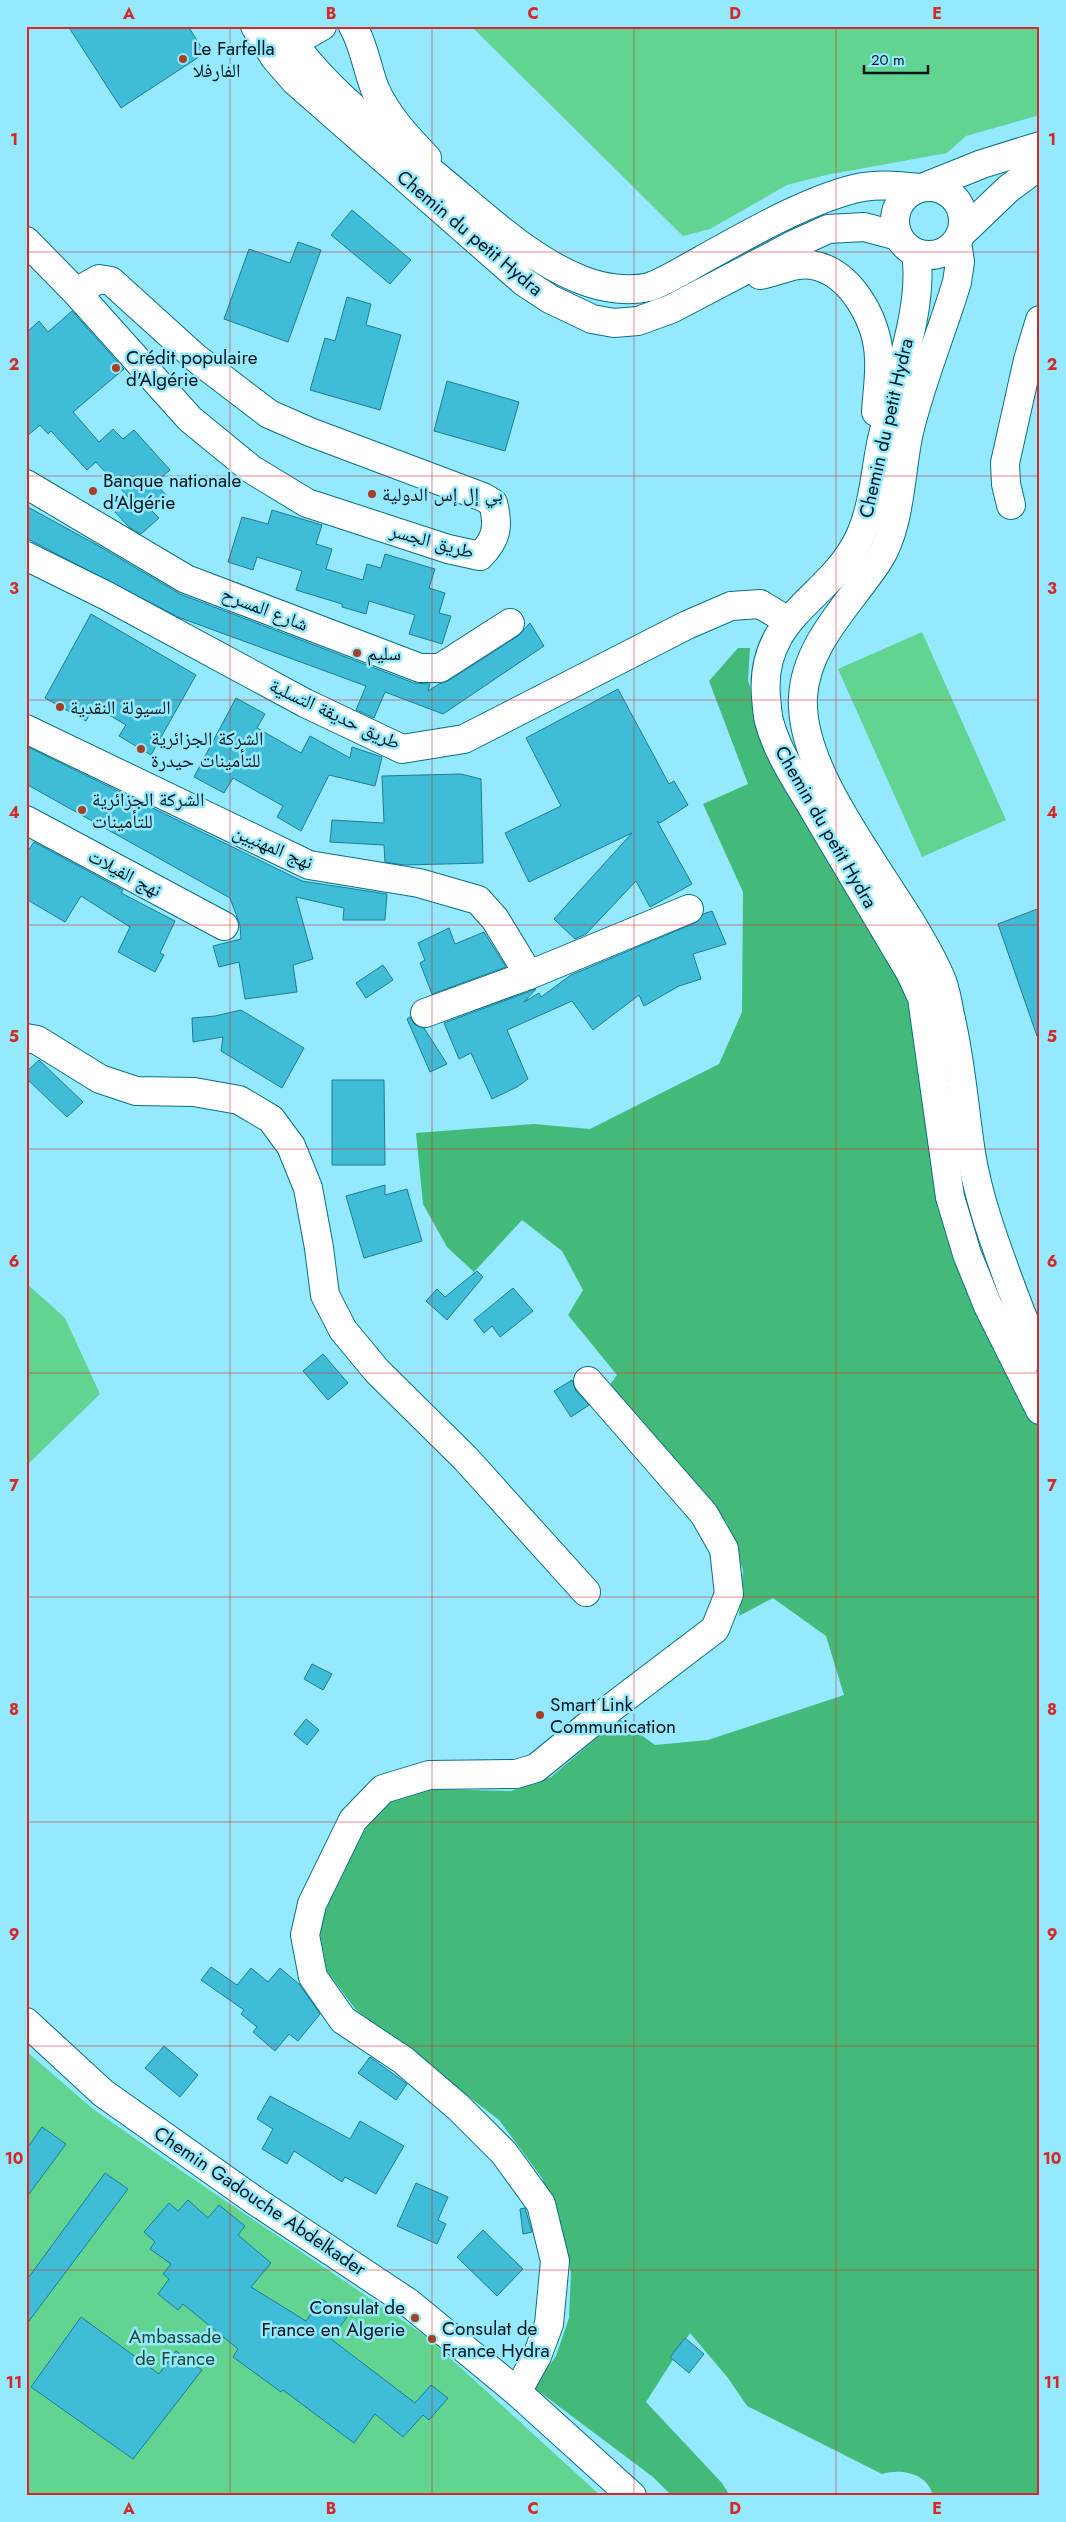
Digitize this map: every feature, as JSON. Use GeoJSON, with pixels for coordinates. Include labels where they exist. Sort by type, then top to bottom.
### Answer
{"type":"FeatureCollection","features":[{"type":"Feature","properties":{"kind":"street","name":"Chemin du petit Hydra"},"geometry":{"type":"LineString","coordinates":[[255,26],[275,58],[295,81],[326,110],[524,282],[557,303],[592,319],[614,323],[638,321],[671,309],[793,245],[828,229],[864,227],[907,244],[918,279],[916,304],[881,445],[873,491],[860,534],[847,558],[788,622],[770,650],[765,678],[768,721],[798,783],[910,972],[922,998],[950,1197],[967,1254],[988,1306],[1040,1410]]}},
{"type":"Feature","properties":{"kind":"street","name":"Chemin du petit Hydra"},"geometry":{"type":"LineString","coordinates":[[282,26],[291,42],[329,83],[469,203],[530,252],[582,280],[614,289],[650,286],[741,239],[836,194],[863,187],[892,185],[923,187]]}},
{"type":"Feature","properties":{"kind":"street"},"geometry":{"type":"LineString","coordinates":[[289,26],[293,30],[308,34],[322,26]]}},
{"type":"Feature","properties":{"kind":"street"},"geometry":{"type":"LineString","coordinates":[[353,26],[376,90],[386,109],[402,132],[469,203]]}},
{"type":"Feature","properties":{"kind":"street"},"geometry":{"type":"LineString","coordinates":[[1040,146],[982,164],[907,195],[898,206],[894,221],[907,244],[927,256],[938,254],[948,250],[1008,189],[1040,165]]}},
{"type":"Feature","properties":{"kind":"street"},"geometry":{"type":"LineString","coordinates":[[923,187],[939,188],[950,193],[957,202],[963,218],[959,239]]}},
{"type":"Feature","properties":{"kind":"street","name":"Chemin du petit Hydra"},"geometry":{"type":"LineString","coordinates":[[959,239],[960,262],[957,282],[909,431],[895,516],[880,559],[812,655],[804,677],[803,716],[812,749],[839,808],[919,936],[943,983],[957,1042],[978,1188],[987,1220],[1020,1312],[1040,1357]]}},
{"type":"Feature","properties":{"kind":"street","name":"طريق الجسر"},"geometry":{"type":"LineString","coordinates":[[26,241],[76,292],[190,419],[250,470],[307,502],[448,548],[480,556],[493,543],[497,518],[493,503],[483,497],[318,435],[269,414],[197,359],[111,281],[99,279],[76,292]]}},
{"type":"Feature","properties":{"kind":"street"},"geometry":{"type":"LineString","coordinates":[[736,276],[760,275],[799,264],[813,265],[830,272],[844,283],[860,300],[871,322],[879,358],[875,417],[881,445]]}},
{"type":"Feature","properties":{"kind":"street"},"geometry":{"type":"LineString","coordinates":[[1011,505],[1006,484],[1005,462],[1034,358],[1040,320]]}},
{"type":"Feature","properties":{"kind":"street","name":"شارع المسرح"},"geometry":{"type":"LineString","coordinates":[[26,484],[186,579],[420,668],[440,668],[510,623]]}},
{"type":"Feature","properties":{"kind":"street","name":"طريق حديقة التسلية"},"geometry":{"type":"LineString","coordinates":[[26,556],[107,596],[305,703],[402,748],[464,738],[687,625],[731,606],[760,604],[788,622]]}},
{"type":"Feature","properties":{"kind":"street","name":"نهج المهنيين"},"geometry":{"type":"LineString","coordinates":[[26,729],[309,865],[420,884],[478,900],[495,919],[529,975]]}},
{"type":"Feature","properties":{"kind":"street","name":"نهج الفيلات"},"geometry":{"type":"LineString","coordinates":[[26,820],[224,926]]}},
{"type":"Feature","properties":{"kind":"street"},"geometry":{"type":"LineString","coordinates":[[425,1013],[529,975],[689,909]]}},
{"type":"Feature","properties":{"kind":"street"},"geometry":{"type":"LineString","coordinates":[[26,1038],[37,1040],[100,1079],[136,1091],[194,1092],[240,1100],[271,1119],[291,1146],[308,1188],[325,1295],[343,1330],[377,1371],[466,1460],[586,1592]]}},
{"type":"Feature","properties":{"kind":"street"},"geometry":{"type":"LineString","coordinates":[[518,2392],[537,2356],[549,2324],[555,2261],[542,2204],[504,2153],[458,2107],[403,2060],[343,2020],[313,1977],[305,1935],[312,1904],[353,1820],[383,1790],[429,1774],[516,1774],[536,1768],[590,1724],[715,1629],[729,1594],[724,1549],[704,1514],[588,1381]]}},
{"type":"Feature","properties":{"kind":"street","name":"Chemin Gadouche Abdelkader"},"geometry":{"type":"LineString","coordinates":[[26,2022],[103,2093],[257,2202],[409,2303],[518,2392],[632,2496]]}},
{"type":"Feature","properties":{"kind":"green space"},"geometry":{"type":"Polygon","coordinates":[[[471,26],[1040,26],[1040,115],[966,136],[947,153],[826,175],[787,185],[710,229],[683,236],[471,26]]]}},
{"type":"Feature","properties":{"kind":"green space"},"geometry":{"type":"Polygon","coordinates":[[[922,632],[1006,820],[922,857],[838,669],[922,632]]]}},
{"type":"Feature","properties":{"kind":"green space"},"geometry":{"type":"Polygon","coordinates":[[[738,648],[750,648],[748,680],[757,711],[906,973],[950,1197],[1040,1412],[1040,2496],[933,2496],[926,2482],[920,2477],[905,2472],[882,2474],[747,2406],[728,2378],[690,2333],[646,2402],[722,2483],[730,2496],[672,2496],[653,2477],[533,2387],[556,2356],[569,2318],[571,2273],[564,2239],[542,2178],[499,2120],[356,2010],[327,1971],[319,1928],[344,1863],[366,1828],[394,1799],[425,1789],[511,1791],[551,1777],[619,1719],[655,1745],[708,1740],[844,1695],[826,1636],[773,1598],[739,1616],[743,1570],[727,1523],[661,1443],[609,1386],[617,1375],[568,1315],[583,1290],[562,1251],[522,1220],[474,1272],[447,1247],[423,1204],[416,1133],[534,1124],[590,1129],[719,1064],[742,1012],[743,892],[703,804],[748,784],[709,681],[738,648]]]}},
{"type":"Feature","properties":{"kind":"green space"},"geometry":{"type":"Polygon","coordinates":[[[26,1283],[65,1318],[100,1394],[26,1466],[26,1283]]]}},
{"type":"Feature","properties":{"kind":"green space","name":"Ambassade de France"},"geometry":{"type":"Polygon","coordinates":[[[26,2051],[93,2109],[427,2337],[601,2496],[26,2496],[26,2051]]]}},
{"type":"Feature","properties":{"kind":"building"},"geometry":{"type":"Polygon","coordinates":[[[68,26],[188,26],[205,53],[121,108],[68,26]]]}},
{"type":"Feature","properties":{"kind":"building"},"geometry":{"type":"Polygon","coordinates":[[[352,210],[411,260],[390,284],[331,235],[352,210]]]}},
{"type":"Feature","properties":{"kind":"building"},"geometry":{"type":"Polygon","coordinates":[[[298,242],[321,250],[288,342],[224,319],[249,249],[290,263],[298,242]]]}},
{"type":"Feature","properties":{"kind":"building"},"geometry":{"type":"Polygon","coordinates":[[[347,297],[371,304],[366,325],[401,335],[380,410],[310,390],[325,338],[335,341],[347,297]]]}},
{"type":"Feature","properties":{"kind":"building"},"geometry":{"type":"Polygon","coordinates":[[[72,311],[124,369],[73,412],[99,442],[113,429],[123,439],[134,430],[170,470],[155,483],[166,495],[150,509],[159,518],[141,534],[129,527],[115,512],[130,499],[96,462],[87,470],[51,431],[48,434],[40,425],[26,437],[26,333],[39,321],[48,332],[72,311]]]}},
{"type":"Feature","properties":{"kind":"building"},"geometry":{"type":"Polygon","coordinates":[[[447,381],[519,402],[505,451],[434,431],[447,381]]]}},
{"type":"Feature","properties":{"kind":"building"},"geometry":{"type":"Polygon","coordinates":[[[26,506],[180,594],[414,683],[430,684],[428,691],[448,681],[518,636],[530,623],[544,646],[443,714],[385,692],[374,718],[356,710],[366,686],[178,617],[26,538],[26,506]]]}},
{"type":"Feature","properties":{"kind":"building"},"geometry":{"type":"Polygon","coordinates":[[[272,510],[322,525],[316,544],[332,549],[326,569],[363,580],[367,564],[381,568],[385,554],[435,569],[429,588],[445,593],[439,613],[451,616],[442,644],[409,634],[415,615],[369,601],[366,614],[342,607],[342,604],[296,590],[302,571],[257,557],[253,570],[228,562],[242,517],[268,524],[272,510]]]}},
{"type":"Feature","properties":{"kind":"building"},"geometry":{"type":"Polygon","coordinates":[[[91,614],[196,675],[151,755],[119,736],[126,725],[94,706],[86,721],[45,698],[91,614]]]}},
{"type":"Feature","properties":{"kind":"building"},"geometry":{"type":"Polygon","coordinates":[[[618,689],[669,784],[674,781],[688,805],[660,823],[657,821],[692,884],[650,907],[636,881],[586,934],[575,939],[554,919],[632,833],[529,882],[505,833],[561,806],[526,738],[618,689]]]}},
{"type":"Feature","properties":{"kind":"building"},"geometry":{"type":"Polygon","coordinates":[[[236,698],[265,714],[257,728],[301,753],[310,736],[350,758],[352,747],[382,757],[375,786],[329,775],[301,831],[277,817],[283,806],[233,778],[224,793],[194,777],[236,698]]]}},
{"type":"Feature","properties":{"kind":"building"},"geometry":{"type":"Polygon","coordinates":[[[26,746],[302,881],[387,894],[385,920],[343,920],[344,908],[296,897],[313,959],[293,965],[297,992],[245,999],[239,962],[219,967],[213,946],[241,939],[240,925],[230,898],[26,784],[26,746]]]}},
{"type":"Feature","properties":{"kind":"building"},"geometry":{"type":"Polygon","coordinates":[[[461,774],[481,779],[483,863],[404,865],[385,862],[384,845],[330,842],[332,820],[384,823],[382,776],[461,774]]]}},
{"type":"Feature","properties":{"kind":"building"},"geometry":{"type":"Polygon","coordinates":[[[34,842],[123,890],[121,893],[175,921],[160,953],[164,955],[155,972],[118,952],[130,927],[81,896],[65,922],[26,899],[26,854],[34,842]]]}},
{"type":"Feature","properties":{"kind":"building"},"geometry":{"type":"Polygon","coordinates":[[[1040,908],[1040,1035],[1037,1036],[998,924],[1040,908]]]}},
{"type":"Feature","properties":{"kind":"building"},"geometry":{"type":"Polygon","coordinates":[[[712,911],[726,944],[693,954],[701,979],[679,986],[644,1006],[639,995],[593,1030],[572,1001],[507,1030],[528,1079],[517,1087],[492,1099],[471,1053],[459,1059],[444,1023],[536,989],[524,1002],[539,993],[541,997],[571,975],[695,923],[703,914],[712,911]]]}},
{"type":"Feature","properties":{"kind":"building"},"geometry":{"type":"Polygon","coordinates":[[[449,928],[455,944],[484,932],[506,967],[432,994],[420,963],[425,960],[418,943],[449,928]]]}},
{"type":"Feature","properties":{"kind":"building"},"geometry":{"type":"Polygon","coordinates":[[[383,965],[393,980],[366,998],[356,983],[383,965]]]}},
{"type":"Feature","properties":{"kind":"building"},"geometry":{"type":"Polygon","coordinates":[[[241,1010],[304,1048],[282,1088],[221,1051],[223,1037],[193,1042],[192,1018],[215,1016],[241,1010]]]}},
{"type":"Feature","properties":{"kind":"building"},"geometry":{"type":"Polygon","coordinates":[[[410,1017],[415,1025],[424,1028],[447,1064],[430,1072],[407,1019],[410,1017]]]}},
{"type":"Feature","properties":{"kind":"building"},"geometry":{"type":"Polygon","coordinates":[[[39,1060],[83,1102],[67,1117],[26,1078],[26,1072],[39,1060]]]}},
{"type":"Feature","properties":{"kind":"building"},"geometry":{"type":"Polygon","coordinates":[[[332,1080],[384,1080],[385,1165],[332,1165],[332,1080]]]}},
{"type":"Feature","properties":{"kind":"building"},"geometry":{"type":"Polygon","coordinates":[[[385,1185],[385,1195],[407,1189],[422,1241],[364,1258],[346,1196],[385,1185]]]}},
{"type":"Feature","properties":{"kind":"building"},"geometry":{"type":"Polygon","coordinates":[[[477,1271],[483,1277],[447,1320],[426,1301],[437,1289],[445,1297],[477,1271]]]}},
{"type":"Feature","properties":{"kind":"building"},"geometry":{"type":"Polygon","coordinates":[[[513,1288],[533,1311],[500,1337],[492,1326],[484,1333],[474,1320],[513,1288]]]}},
{"type":"Feature","properties":{"kind":"building"},"geometry":{"type":"Polygon","coordinates":[[[323,1354],[348,1383],[328,1400],[303,1371],[323,1354]]]}},
{"type":"Feature","properties":{"kind":"building"},"geometry":{"type":"Polygon","coordinates":[[[572,1380],[576,1391],[589,1405],[571,1417],[554,1391],[572,1380]]]}},
{"type":"Feature","properties":{"kind":"building"},"geometry":{"type":"Polygon","coordinates":[[[312,1664],[332,1674],[323,1690],[304,1679],[312,1664]]]}},
{"type":"Feature","properties":{"kind":"building"},"geometry":{"type":"Polygon","coordinates":[[[306,1719],[319,1730],[307,1745],[294,1734],[306,1719]]]}},
{"type":"Feature","properties":{"kind":"building"},"geometry":{"type":"Polygon","coordinates":[[[211,1967],[237,1985],[251,1968],[268,1982],[280,1968],[300,1985],[320,2014],[298,2041],[289,2034],[275,2051],[253,2032],[257,2027],[241,2014],[244,2010],[201,1980],[211,1967]]]}},
{"type":"Feature","properties":{"kind":"building"},"geometry":{"type":"Polygon","coordinates":[[[164,2046],[198,2075],[180,2097],[145,2068],[164,2046]]]}},
{"type":"Feature","properties":{"kind":"building"},"geometry":{"type":"Polygon","coordinates":[[[370,2057],[407,2084],[396,2100],[358,2073],[370,2057]]]}},
{"type":"Feature","properties":{"kind":"building"},"geometry":{"type":"Polygon","coordinates":[[[270,2096],[350,2139],[360,2121],[404,2146],[376,2194],[345,2177],[342,2182],[294,2151],[287,2164],[262,2149],[273,2129],[257,2119],[270,2096]]]}},
{"type":"Feature","properties":{"kind":"building"},"geometry":{"type":"Polygon","coordinates":[[[42,2127],[66,2144],[26,2198],[26,2150],[42,2127]]]}},
{"type":"Feature","properties":{"kind":"building"},"geometry":{"type":"Polygon","coordinates":[[[105,2173],[128,2189],[26,2325],[26,2281],[105,2173]]]}},
{"type":"Feature","properties":{"kind":"building"},"geometry":{"type":"Polygon","coordinates":[[[416,2183],[448,2197],[438,2220],[446,2224],[437,2244],[397,2226],[416,2183]]]}},
{"type":"Feature","properties":{"kind":"building"},"geometry":{"type":"Polygon","coordinates":[[[188,2200],[208,2218],[219,2205],[245,2226],[238,2235],[271,2263],[251,2287],[306,2321],[322,2299],[347,2317],[331,2339],[415,2403],[431,2385],[448,2398],[429,2420],[423,2415],[403,2437],[375,2414],[354,2443],[283,2390],[281,2392],[233,2357],[238,2349],[183,2304],[178,2310],[158,2294],[169,2279],[163,2274],[171,2264],[150,2249],[155,2242],[144,2232],[169,2203],[178,2211],[188,2200]]]}},
{"type":"Feature","properties":{"kind":"building"},"geometry":{"type":"Polygon","coordinates":[[[525,2208],[532,2232],[523,2234],[520,2209],[525,2208]]]}},
{"type":"Feature","properties":{"kind":"building"},"geometry":{"type":"Polygon","coordinates":[[[483,2230],[523,2269],[497,2296],[457,2257],[483,2230]]]}},
{"type":"Feature","properties":{"kind":"building"},"geometry":{"type":"Polygon","coordinates":[[[81,2317],[159,2374],[176,2351],[202,2370],[133,2459],[31,2387],[81,2317]]]}},
{"type":"Feature","properties":{"kind":"building"},"geometry":{"type":"Polygon","coordinates":[[[685,2338],[704,2354],[689,2373],[670,2357],[685,2338]]]}},
{"type":"Feature","properties":{"kind":"place","name":"Le Farfella الفارفلا"},"geometry":{"type":"Point","coordinates":[183,59]}},
{"type":"Feature","properties":{"kind":"place","name":"Crédit populaire d'Algérie"},"geometry":{"type":"Point","coordinates":[116,368]}},
{"type":"Feature","properties":{"kind":"place","name":"Banque nationale d'Algérie"},"geometry":{"type":"Point","coordinates":[93,491]}},
{"type":"Feature","properties":{"kind":"place","name":"بي إل إس الدولية"},"geometry":{"type":"Point","coordinates":[372,494]}},
{"type":"Feature","properties":{"kind":"place","name":"سليم"},"geometry":{"type":"Point","coordinates":[357,653]}},
{"type":"Feature","properties":{"kind":"place","name":"السيولة النقدية"},"geometry":{"type":"Point","coordinates":[60,707]}},
{"type":"Feature","properties":{"kind":"place","name":"الشركة الجزائرية للتأمينات حيدرة"},"geometry":{"type":"Point","coordinates":[141,749]}},
{"type":"Feature","properties":{"kind":"place","name":"الشركة الجزائرية للتأمينات"},"geometry":{"type":"Point","coordinates":[82,810]}},
{"type":"Feature","properties":{"kind":"place","name":"Smart Link Communication"},"geometry":{"type":"Point","coordinates":[540,1715]}},
{"type":"Feature","properties":{"kind":"place","name":"Consulat de France en Algerie"},"geometry":{"type":"Point","coordinates":[415,2318]}},
{"type":"Feature","properties":{"kind":"place","name":"Consulat de France Hydra"},"geometry":{"type":"Point","coordinates":[432,2339]}}]}
